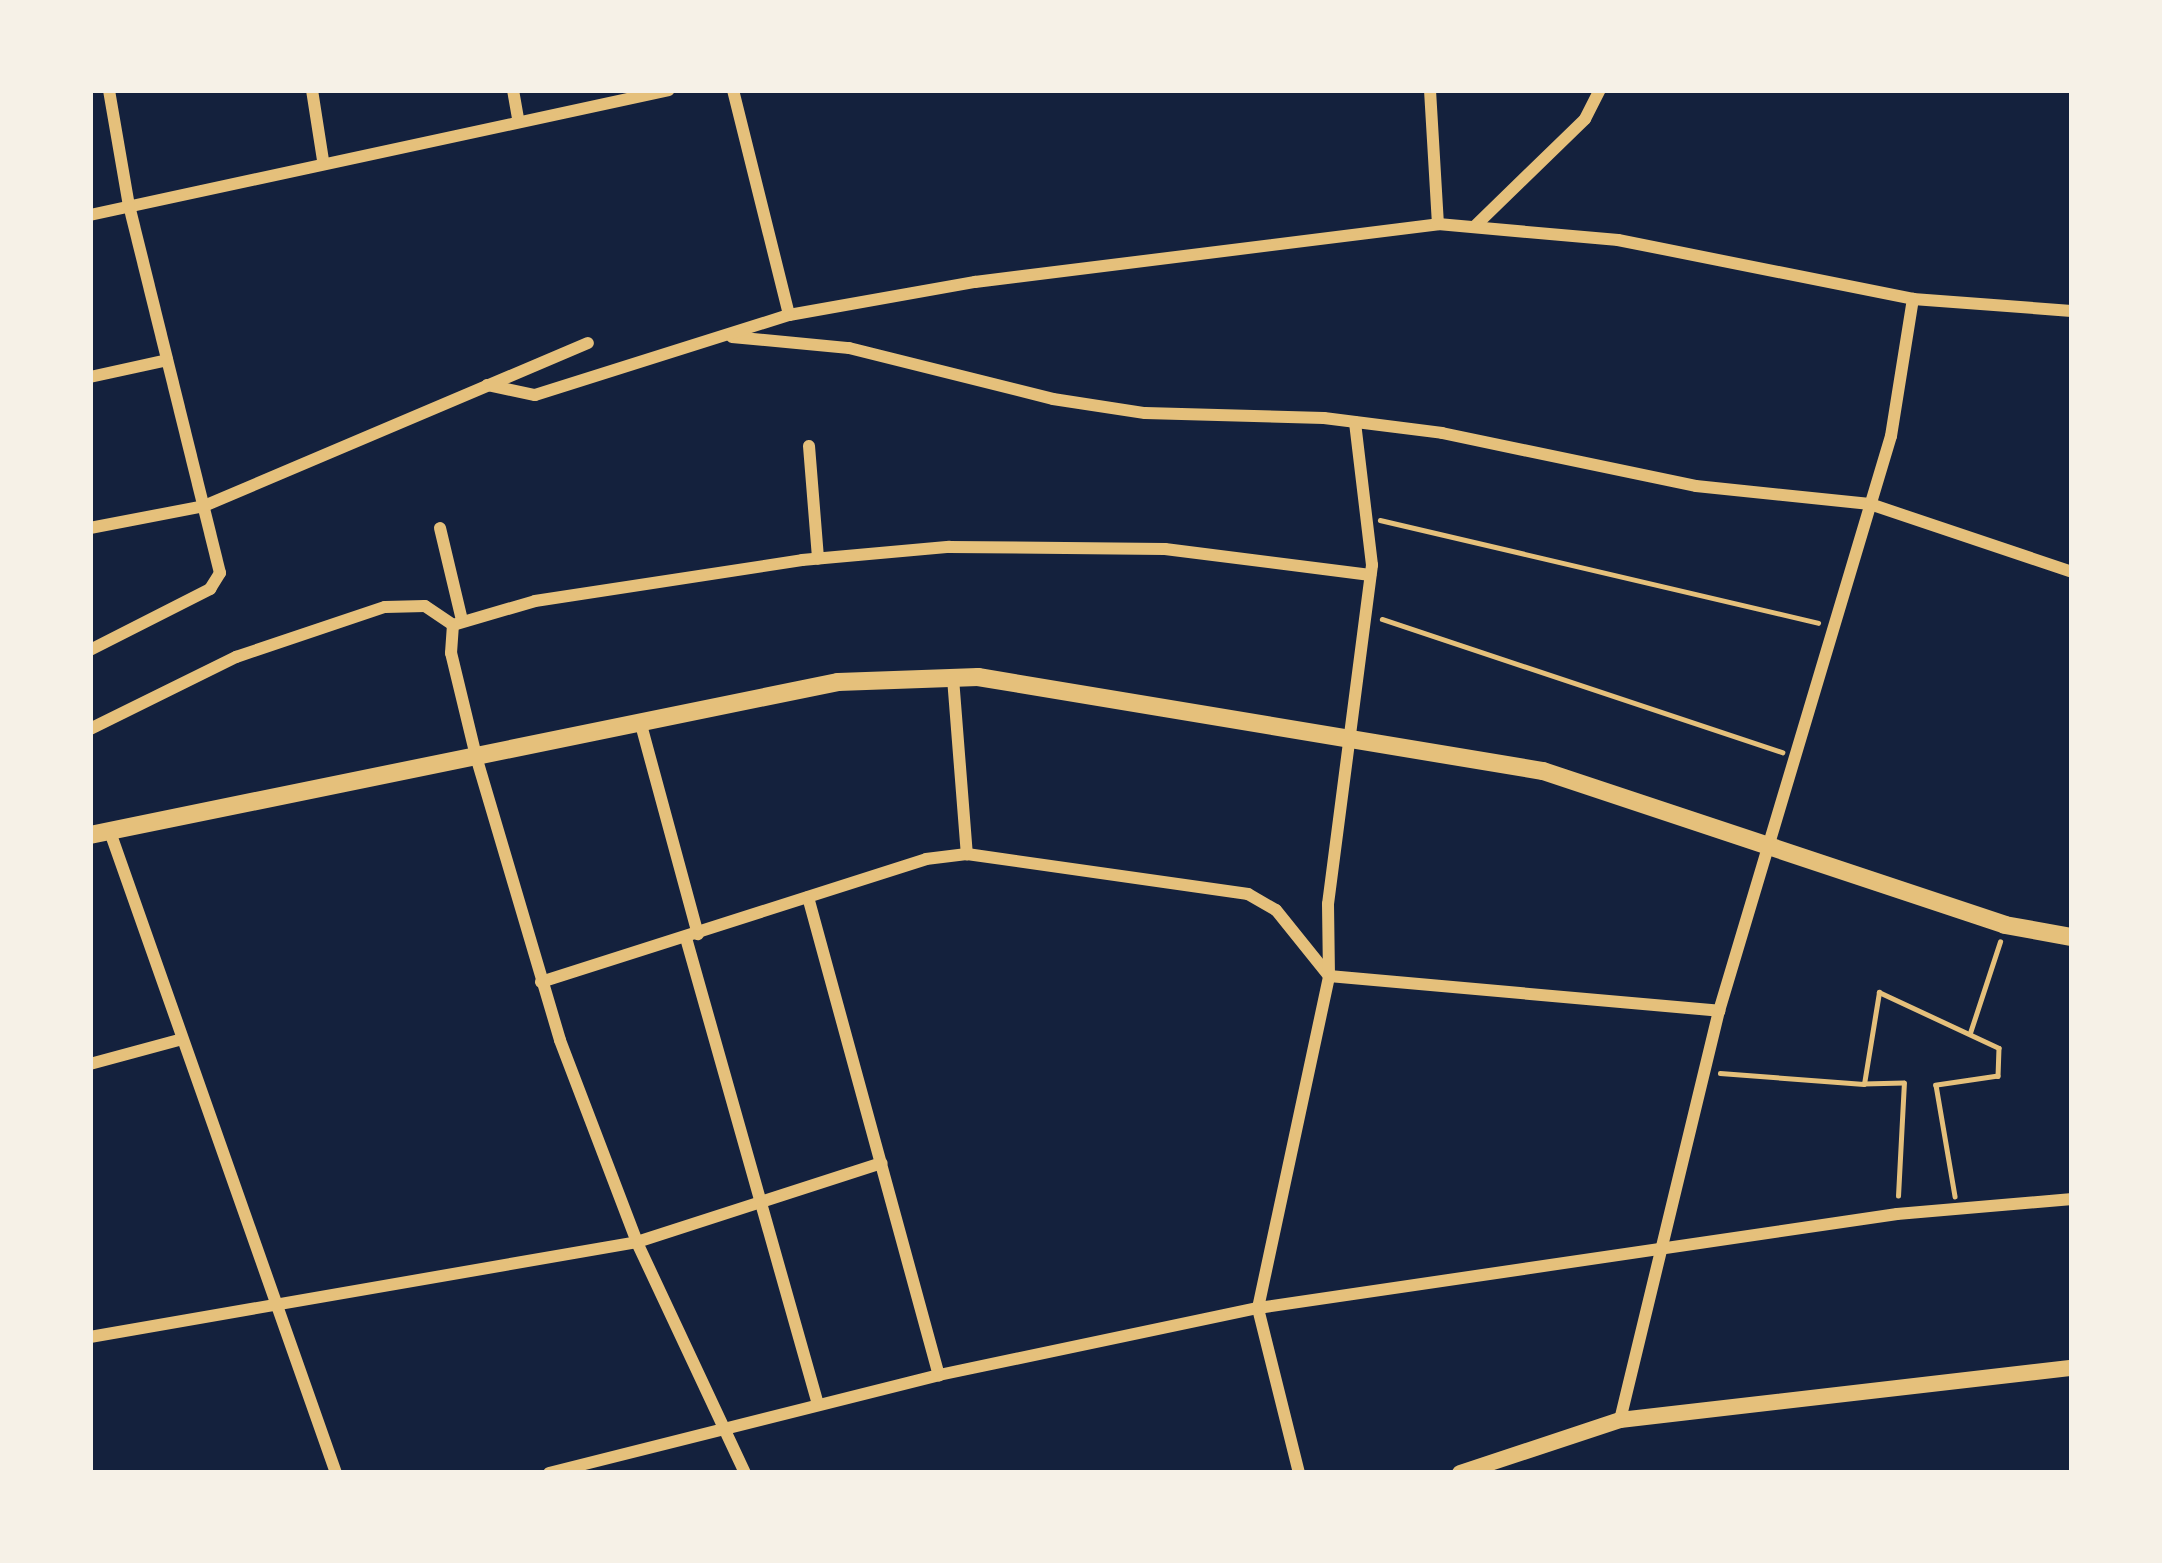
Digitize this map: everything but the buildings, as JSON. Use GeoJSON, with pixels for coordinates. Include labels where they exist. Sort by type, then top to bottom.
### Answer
{"type":"FeatureCollection","features":[{"type":"Feature","properties":{"kind":"main road"},"geometry":{"type":"LineString","coordinates":[[99,832],[838,682],[953,678],[1353,734],[1543,771],[2006,925],[2072,937]]}},
{"type":"Feature","properties":{"kind":"street"},"geometry":{"type":"LineString","coordinates":[[90,650],[210,589],[220,573],[129,206],[109,90]]}},
{"type":"Feature","properties":{"kind":"street"},"geometry":{"type":"LineString","coordinates":[[312,90],[323,160]]}},
{"type":"Feature","properties":{"kind":"street"},"geometry":{"type":"LineString","coordinates":[[513,90],[518,119]]}},
{"type":"Feature","properties":{"kind":"street"},"geometry":{"type":"LineString","coordinates":[[90,215],[323,160],[669,90]]}},
{"type":"Feature","properties":{"kind":"street"},"geometry":{"type":"LineString","coordinates":[[734,90],[789,315]]}},
{"type":"Feature","properties":{"kind":"street"},"geometry":{"type":"LineString","coordinates":[[1430,90],[1438,224]]}},
{"type":"Feature","properties":{"kind":"street"},"geometry":{"type":"LineString","coordinates":[[1474,227],[1585,119],[1600,90]]}},
{"type":"Feature","properties":{"kind":"street"},"geometry":{"type":"LineString","coordinates":[[488,386],[535,395],[789,315],[975,282],[1438,224],[1618,240],[1913,299],[2072,311]]}},
{"type":"Feature","properties":{"kind":"street"},"geometry":{"type":"LineString","coordinates":[[1620,1420],[1719,1011],[1891,436],[1913,299]]}},
{"type":"Feature","properties":{"kind":"street"},"geometry":{"type":"LineString","coordinates":[[724,336],[849,348],[1053,399],[1145,413],[1355,422],[1696,486],[1870,504],[2072,572]]}},
{"type":"Feature","properties":{"kind":"street"},"geometry":{"type":"LineString","coordinates":[[90,528],[204,506],[588,343]]}},
{"type":"Feature","properties":{"kind":"street"},"geometry":{"type":"LineString","coordinates":[[90,377],[167,360]]}},
{"type":"Feature","properties":{"kind":"street"},"geometry":{"type":"LineString","coordinates":[[1299,1473],[1258,1308],[1329,976],[1328,904],[1370,575],[1355,422]]}},
{"type":"Feature","properties":{"kind":"street"},"geometry":{"type":"LineString","coordinates":[[809,446],[818,559]]}},
{"type":"Feature","properties":{"kind":"street"},"geometry":{"type":"LineString","coordinates":[[440,528],[457,622],[451,653],[541,982],[637,1242],[745,1473]]}},
{"type":"Feature","properties":{"kind":"street"},"geometry":{"type":"LineString","coordinates":[[90,729],[236,657],[385,607],[425,606],[457,622],[818,559],[1096,546],[1370,575]]}},
{"type":"Feature","properties":{"kind":"street"},"geometry":{"type":"LineString","coordinates":[[953,678],[967,854]]}},
{"type":"Feature","properties":{"kind":"street"},"geometry":{"type":"LineString","coordinates":[[640,721],[692,936],[818,1403]]}},
{"type":"Feature","properties":{"kind":"street"},"geometry":{"type":"LineString","coordinates":[[99,832],[278,1307],[335,1473]]}},
{"type":"Feature","properties":{"kind":"street"},"geometry":{"type":"LineString","coordinates":[[541,982],[808,897],[967,854],[1248,894],[1276,910],[1329,976],[1719,1011]]}},
{"type":"Feature","properties":{"kind":"street"},"geometry":{"type":"LineString","coordinates":[[808,897],[939,1375]]}},
{"type":"Feature","properties":{"kind":"street"},"geometry":{"type":"LineString","coordinates":[[90,1064],[179,1040]]}},
{"type":"Feature","properties":{"kind":"street"},"geometry":{"type":"LineString","coordinates":[[90,1337],[637,1242],[882,1163]]}},
{"type":"Feature","properties":{"kind":"street"},"geometry":{"type":"LineString","coordinates":[[549,1473],[818,1403],[1258,1308],[1897,1214],[2072,1199]]}},
{"type":"Feature","properties":{"kind":"street"},"geometry":{"type":"LineString","coordinates":[[1460,1473],[1620,1420],[2072,1368]]}},
{"type":"Feature","properties":{"kind":"path"},"geometry":{"type":"LineString","coordinates":[[1367,517],[1836,627]]}},
{"type":"Feature","properties":{"kind":"path"},"geometry":{"type":"LineString","coordinates":[[1366,613],[1798,758]]}},
{"type":"Feature","properties":{"kind":"path"},"geometry":{"type":"LineString","coordinates":[[1970,1033],[2006,925]]}},
{"type":"Feature","properties":{"kind":"path"},"geometry":{"type":"LineString","coordinates":[[1864,1084],[1880,992],[1999,1048],[1997,1076],[1936,1085],[1957,1208]]}},
{"type":"Feature","properties":{"kind":"path"},"geometry":{"type":"LineString","coordinates":[[1705,1072],[1904,1083],[1897,1214]]}}]}
